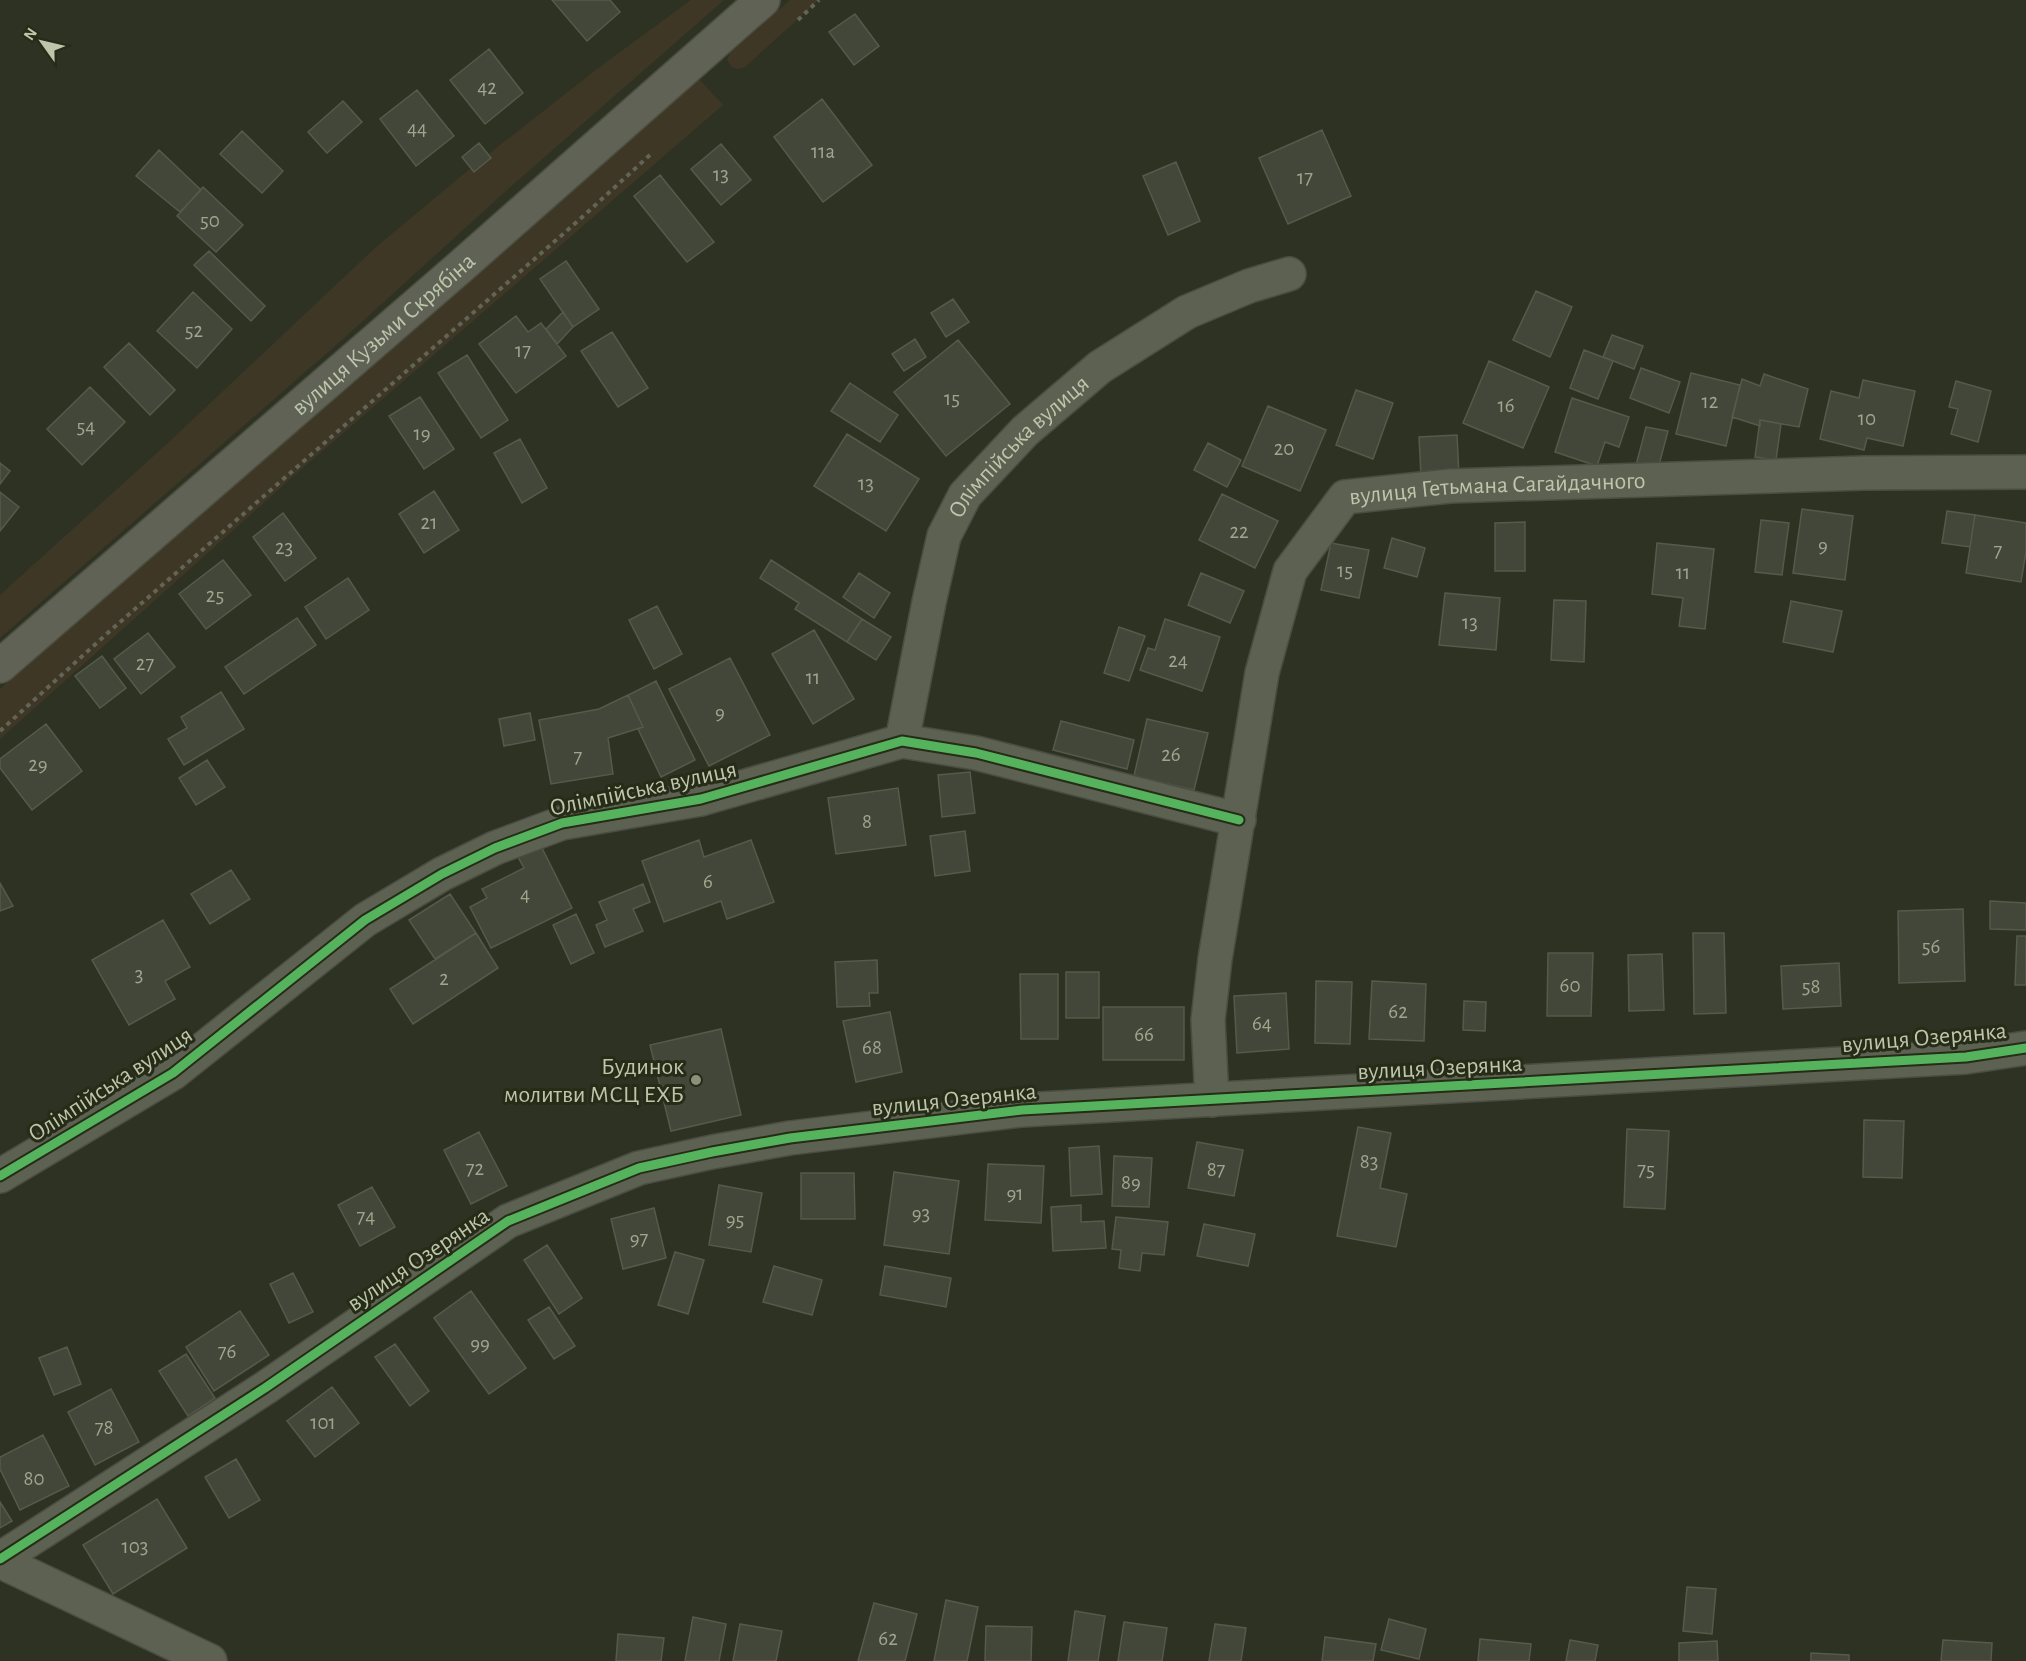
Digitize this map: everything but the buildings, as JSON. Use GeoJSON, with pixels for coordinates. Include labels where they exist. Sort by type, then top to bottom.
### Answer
{"type":"FeatureCollection","features":[{"type":"Feature","properties":{"kind":"main road","name":"вулиця Кузьми Скрябіна"},"geometry":{"type":"LineString","coordinates":[[0,666],[459,268],[763,0]]}},
{"type":"Feature","properties":{"kind":"street","name":"Олімпійська вулиця"},"geometry":{"type":"LineString","coordinates":[[902,741],[944,536],[965,495],[1025,431],[1100,367],[1186,312],[1249,286],[1289,274]]}},
{"type":"Feature","properties":{"kind":"street","name":"вулиця Гетьмана Сагайдачного"},"geometry":{"type":"LineString","coordinates":[[1212,1100],[1208,1020],[1215,959],[1262,673],[1290,571],[1345,497],[1450,486],[1864,473],[2026,472]]}},
{"type":"Feature","properties":{"kind":"street","name":"Олімпійська вулиця"},"geometry":{"type":"LineString","coordinates":[[0,1176],[173,1073],[365,920],[442,874],[495,848],[562,823],[701,799],[902,741],[976,753],[1239,820]]}},
{"type":"Feature","properties":{"kind":"street","name":"вулиця Озерянка"},"geometry":{"type":"LineString","coordinates":[[0,1558],[265,1388],[508,1221],[639,1168],[790,1138],[999,1113],[1966,1057],[2026,1048]]}},
{"type":"Feature","properties":{"kind":"street"},"geometry":{"type":"LineString","coordinates":[[0,1558],[10,1566],[210,1661]]}},
{"type":"Feature","properties":{"kind":"path"},"geometry":{"type":"LineString","coordinates":[[795,22],[819,0]]}},
{"type":"Feature","properties":{"kind":"path"},"geometry":{"type":"LineString","coordinates":[[0,730],[658,148]]}},
{"type":"Feature","properties":{"kind":"shaded area"},"geometry":{"type":"Polygon","coordinates":[[[691,0],[724,0],[507,190],[343,339],[0,638],[0,595],[169,442],[375,248],[471,168],[597,69],[691,0]]]}},
{"type":"Feature","properties":{"kind":"shaded area"},"geometry":{"type":"Polygon","coordinates":[[[790,0],[819,0],[745,67],[738,69],[732,67],[727,60],[730,53],[790,0]]]}},
{"type":"Feature","properties":{"kind":"shaded area"},"geometry":{"type":"Polygon","coordinates":[[[698,78],[723,105],[298,472],[0,739],[0,689],[698,78]]]}},
{"type":"Feature","properties":{"kind":"cycle path"},"geometry":{"type":"LineString","coordinates":[[0,1176],[173,1073],[365,920],[442,874],[495,848],[562,823],[701,799],[902,741],[976,753],[1239,820]]}},
{"type":"Feature","properties":{"kind":"cycle path"},"geometry":{"type":"LineString","coordinates":[[0,1559],[265,1388],[508,1221],[639,1168],[790,1138],[1022,1110],[1966,1057],[2026,1048]]}},
{"type":"Feature","properties":{"kind":"place","name":"Будинок молитви МСЦ ЕХБ"},"geometry":{"type":"Point","coordinates":[696,1080]}}]}
